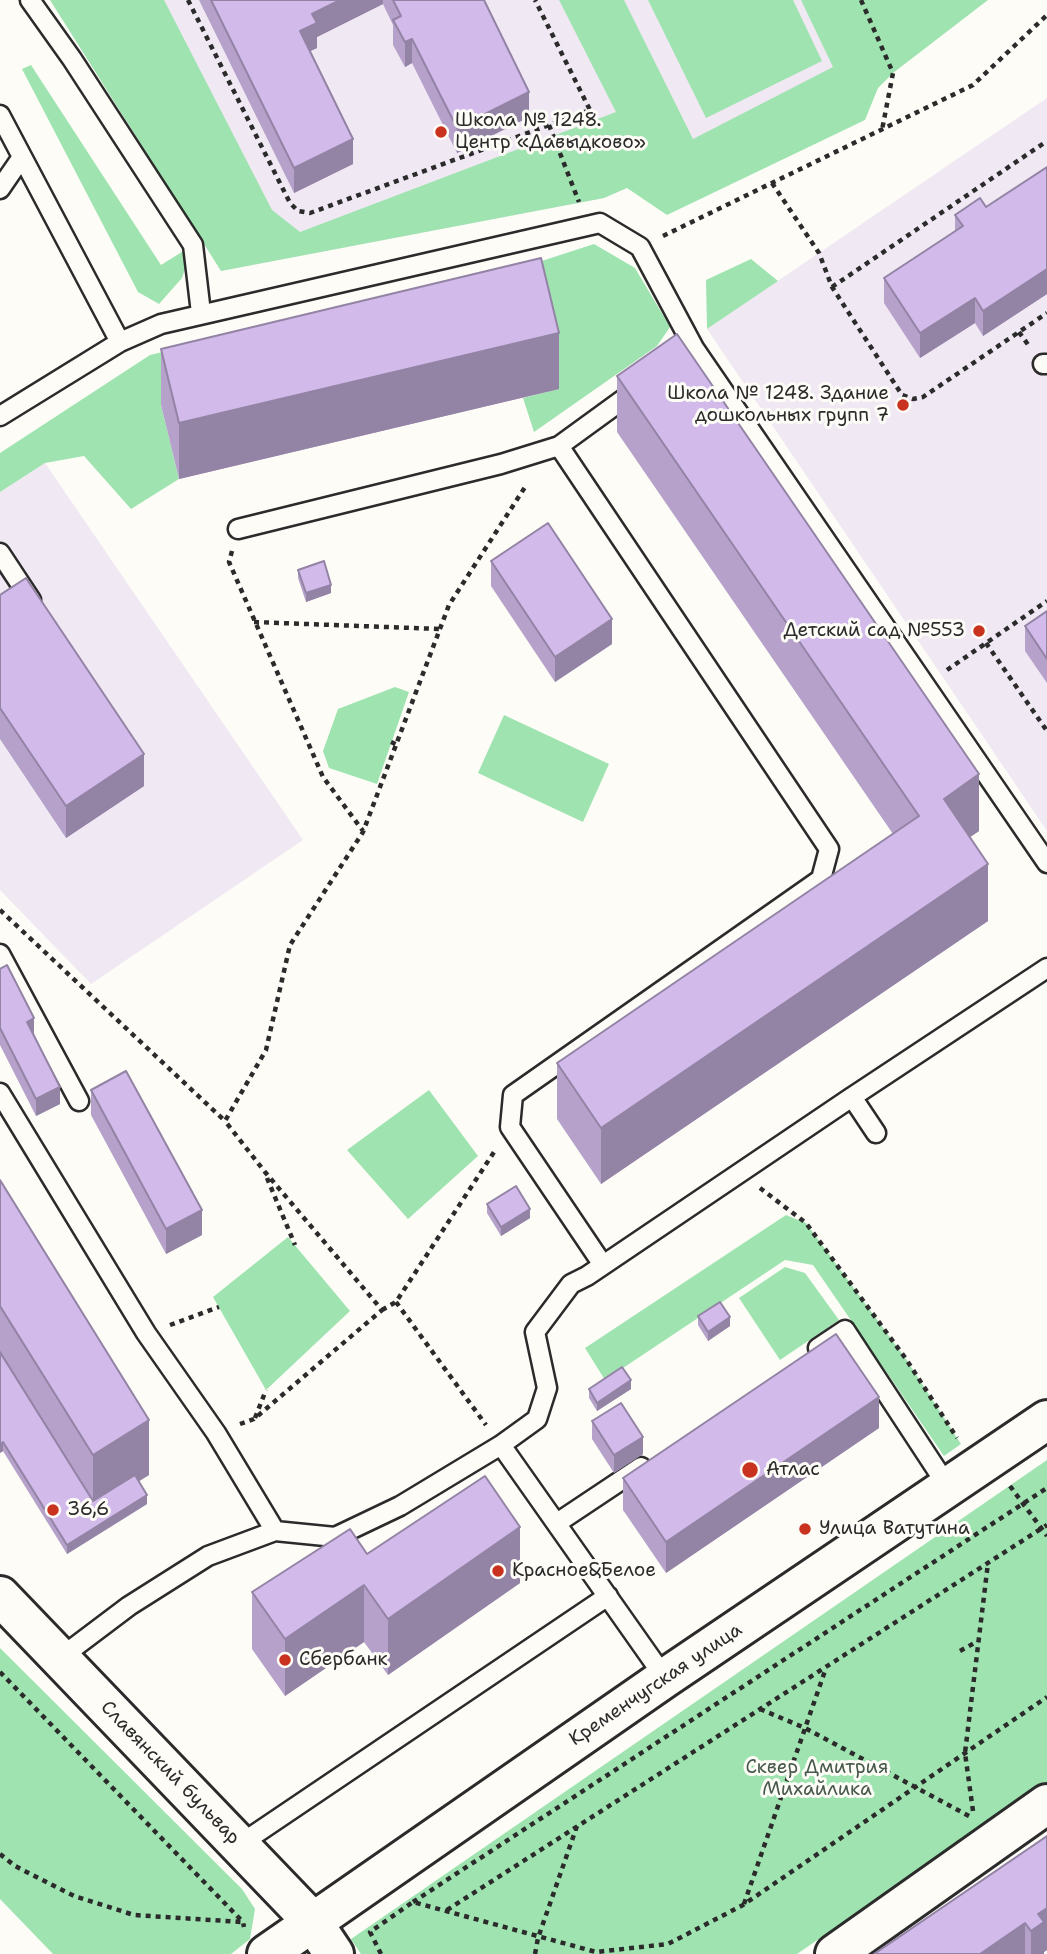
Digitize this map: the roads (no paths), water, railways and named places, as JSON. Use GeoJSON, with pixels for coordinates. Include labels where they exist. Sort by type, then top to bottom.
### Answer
{"type":"FeatureCollection","features":[{"type":"Feature","properties":{"kind":"street","name":"Кременчугская улица"},"geometry":{"type":"LineString","coordinates":[[257,1943],[312,1921],[1047,1420]]}},
{"type":"Feature","properties":{"kind":"street","name":"Славянский бульвар"},"geometry":{"type":"LineString","coordinates":[[0,1597],[312,1921],[334,1954]]}},
{"type":"Feature","properties":{"kind":"street"},"geometry":{"type":"LineString","coordinates":[[835,1954],[1047,1804]]}},
{"type":"Feature","properties":{"kind":"lane"},"geometry":{"type":"LineString","coordinates":[[30,0],[72,59],[192,245],[201,313]]}},
{"type":"Feature","properties":{"kind":"lane"},"geometry":{"type":"LineString","coordinates":[[0,115],[120,342]]}},
{"type":"Feature","properties":{"kind":"lane"},"geometry":{"type":"LineString","coordinates":[[0,188],[22,157]]}},
{"type":"Feature","properties":{"kind":"lane"},"geometry":{"type":"LineString","coordinates":[[0,416],[120,342],[161,324],[600,223],[640,247],[694,348],[1047,863]]}},
{"type":"Feature","properties":{"kind":"lane"},"geometry":{"type":"LineString","coordinates":[[238,529],[501,464],[552,448],[694,348]]}},
{"type":"Feature","properties":{"kind":"lane"},"geometry":{"type":"LineString","coordinates":[[552,448],[830,849],[821,879],[513,1095],[510,1127],[603,1265]]}},
{"type":"Feature","properties":{"kind":"lane"},"geometry":{"type":"LineString","coordinates":[[0,554],[42,616]]}},
{"type":"Feature","properties":{"kind":"lane"},"geometry":{"type":"LineString","coordinates":[[0,954],[79,1101]]}},
{"type":"Feature","properties":{"kind":"lane"},"geometry":{"type":"LineString","coordinates":[[60,1658],[129,1605],[208,1556],[275,1531],[335,1536],[400,1506],[501,1445],[537,1419],[547,1388],[535,1332],[571,1284],[741,1174],[1047,968]]}},
{"type":"Feature","properties":{"kind":"lane"},"geometry":{"type":"LineString","coordinates":[[0,1093],[146,1333],[216,1433],[275,1531]]}},
{"type":"Feature","properties":{"kind":"lane"},"geometry":{"type":"LineString","coordinates":[[852,1097],[876,1133]]}},
{"type":"Feature","properties":{"kind":"lane"},"geometry":{"type":"LineString","coordinates":[[799,1361],[845,1330],[948,1487]]}},
{"type":"Feature","properties":{"kind":"lane"},"geometry":{"type":"LineString","coordinates":[[501,1445],[665,1678]]}},
{"type":"Feature","properties":{"kind":"lane"},"geometry":{"type":"LineString","coordinates":[[557,1523],[661,1454]]}},
{"type":"Feature","properties":{"kind":"lane"},"geometry":{"type":"LineString","coordinates":[[239,1844],[608,1596]]}},
{"type":"Feature","properties":{"kind":"place","name":"Школа № 1248. Центр «Давыдково»"},"geometry":{"type":"Point","coordinates":[441,132]}},
{"type":"Feature","properties":{"kind":"place","name":"Школа № 1248. Здание дошкольных групп 7"},"geometry":{"type":"Point","coordinates":[903,405]}},
{"type":"Feature","properties":{"kind":"place","name":"Детский сад №553"},"geometry":{"type":"Point","coordinates":[979,631]}},
{"type":"Feature","properties":{"kind":"place","name":"Атлас"},"geometry":{"type":"Point","coordinates":[750,1470]}},
{"type":"Feature","properties":{"kind":"place","name":"36,6"},"geometry":{"type":"Point","coordinates":[53,1510]}},
{"type":"Feature","properties":{"kind":"place","name":"Улица Ватутина"},"geometry":{"type":"Point","coordinates":[805,1529]}},
{"type":"Feature","properties":{"kind":"place","name":"Красное&Белое"},"geometry":{"type":"Point","coordinates":[498,1571]}},
{"type":"Feature","properties":{"kind":"place","name":"Сбербанк"},"geometry":{"type":"Point","coordinates":[285,1660]}},
{"type":"Feature","properties":{"kind":"park label","name":"Сквер Дмитрия Михайлика"},"geometry":{"type":"Point","coordinates":[817,1779]}}]}
